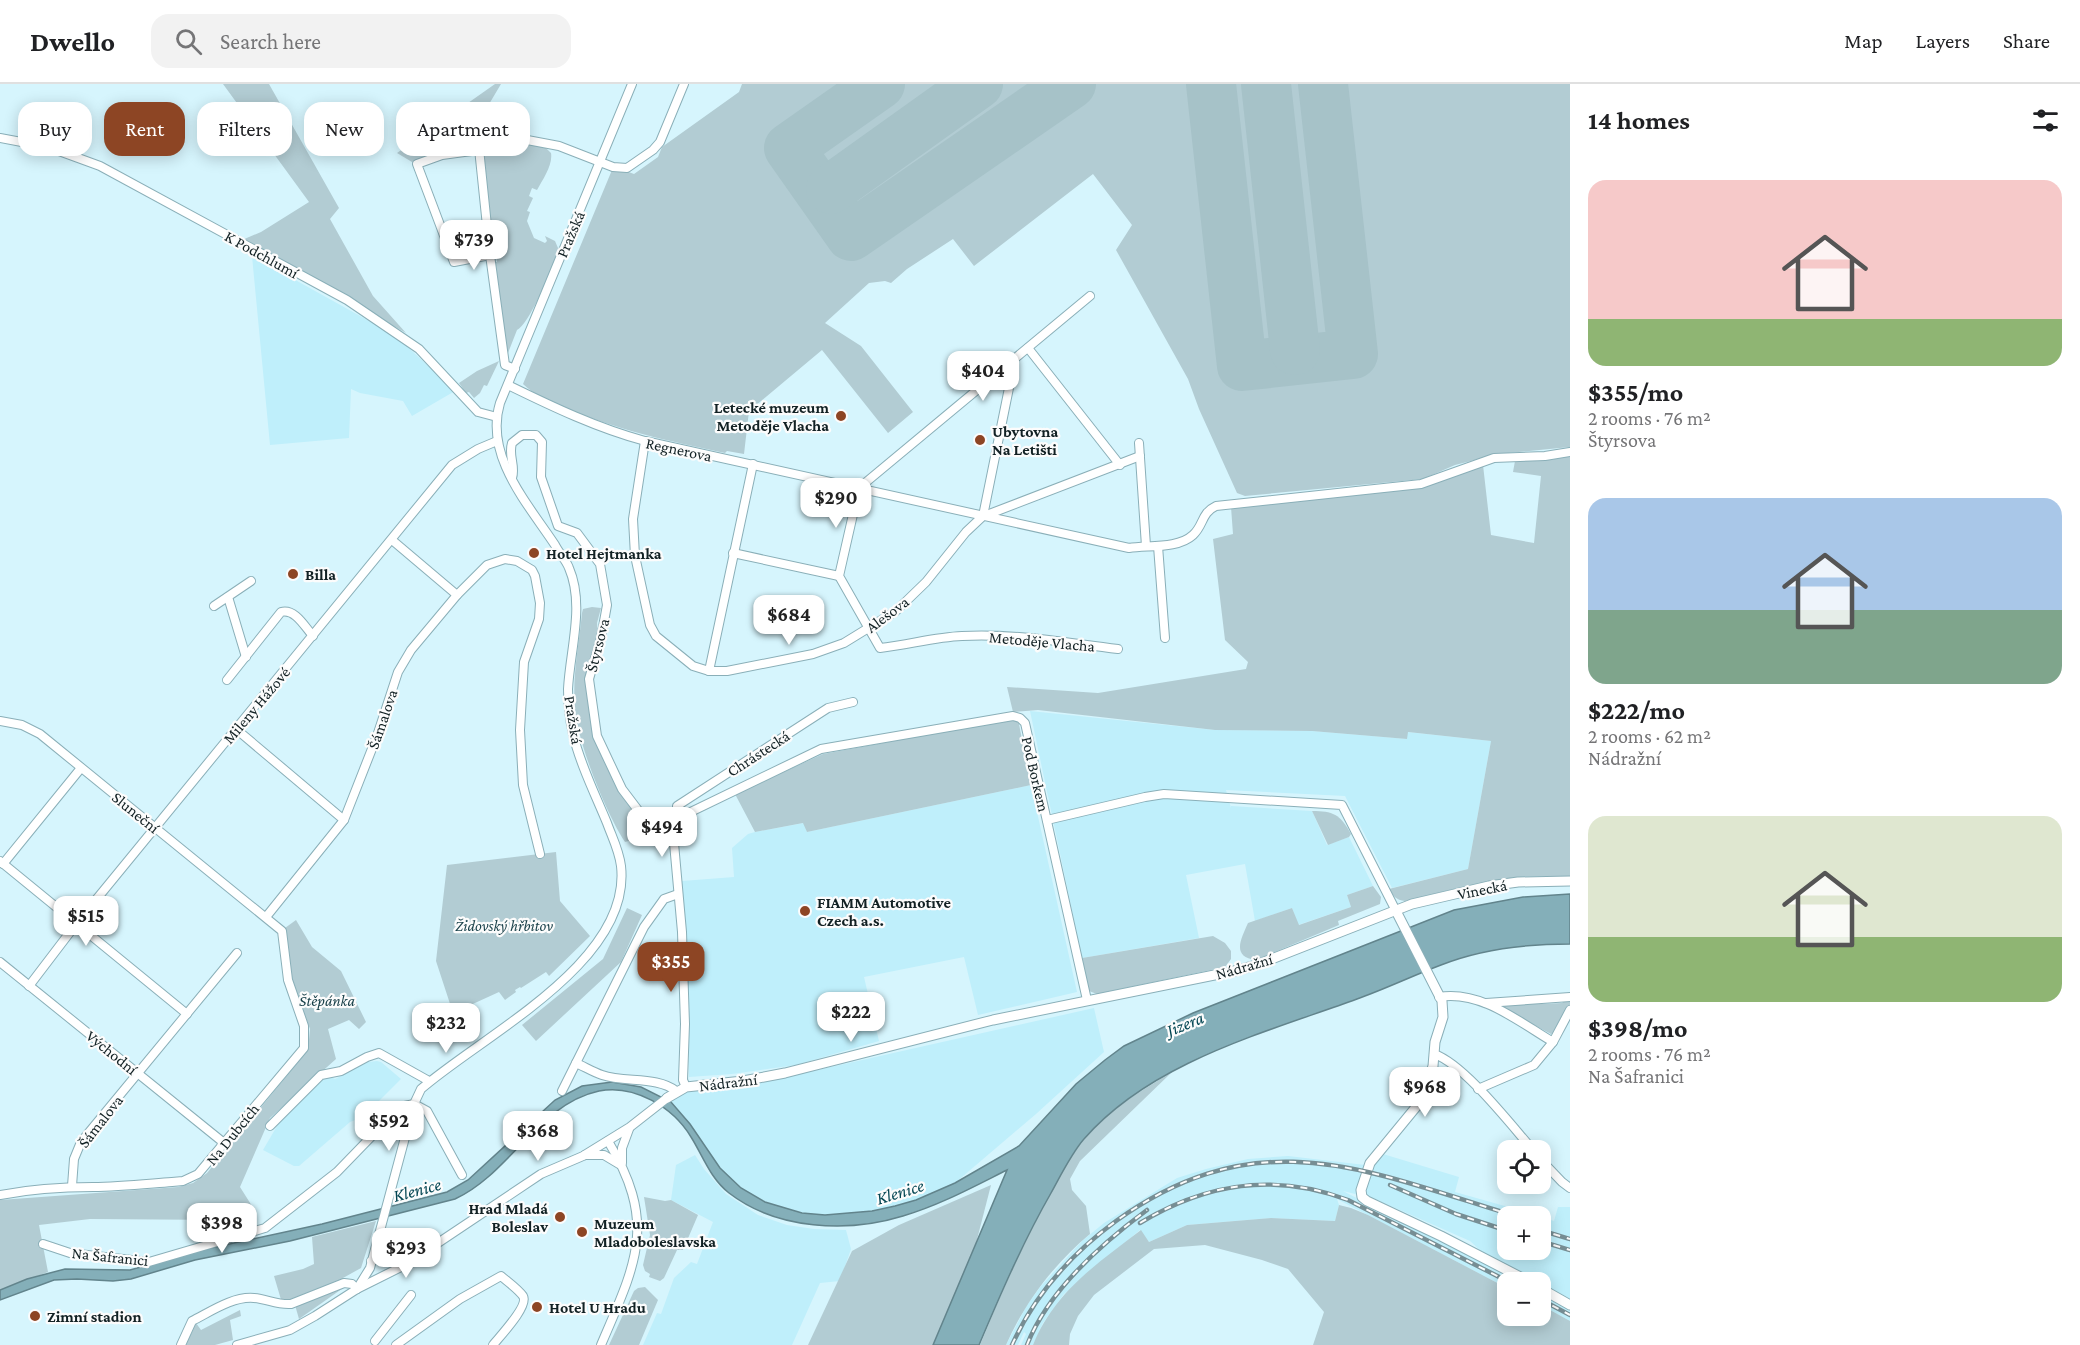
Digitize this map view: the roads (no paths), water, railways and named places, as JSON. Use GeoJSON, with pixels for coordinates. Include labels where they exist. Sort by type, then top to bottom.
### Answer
{"type":"FeatureCollection","features":[{"type":"Feature","properties":{"kind":"street","name":"Pražská"},"geometry":{"type":"LineString","coordinates":[[357,1289],[371,1265],[414,1104],[421,1089],[507,1026],[577,966],[595,947],[606,929],[619,898],[621,873],[617,848],[573,734],[568,692],[578,598],[569,568],[502,459],[497,441],[496,417],[632,84]]}},
{"type":"Feature","properties":{"kind":"street"},"geometry":{"type":"LineString","coordinates":[[530,141],[601,158],[613,167],[627,168],[653,150],[660,142],[684,84]]}},
{"type":"Feature","properties":{"kind":"street","name":"K Podchlumí"},"geometry":{"type":"LineString","coordinates":[[0,138],[48,147],[100,166],[347,300],[419,349],[478,412],[496,417]]}},
{"type":"Feature","properties":{"kind":"street"},"geometry":{"type":"LineString","coordinates":[[439,156],[417,164],[454,262],[490,255]]}},
{"type":"Feature","properties":{"kind":"street"},"geometry":{"type":"LineString","coordinates":[[480,156],[505,365],[515,369]]}},
{"type":"Feature","properties":{"kind":"street"},"geometry":{"type":"LineString","coordinates":[[870,628],[839,576],[859,488],[1090,296]]}},
{"type":"Feature","properties":{"kind":"street"},"geometry":{"type":"LineString","coordinates":[[1028,348],[1120,465]]}},
{"type":"Feature","properties":{"kind":"street"},"geometry":{"type":"LineString","coordinates":[[983,516],[1010,383]]}},
{"type":"Feature","properties":{"kind":"street","name":"Regnerova"},"geometry":{"type":"LineString","coordinates":[[508,385],[563,412],[645,441],[1129,548],[1186,541],[1195,534],[1208,510],[1216,506],[1422,484],[1494,458],[1545,456],[1570,452]]}},
{"type":"Feature","properties":{"kind":"street","name":"Štyrsova"},"geometry":{"type":"LineString","coordinates":[[512,478],[515,469],[510,453],[512,443],[522,435],[536,435],[543,442],[541,477],[558,526],[577,533],[600,564],[607,605],[601,638],[589,679],[597,736],[622,789],[647,822],[658,842],[673,837]]}},
{"type":"Feature","properties":{"kind":"street","name":"Mileny Hážové"},"geometry":{"type":"LineString","coordinates":[[29,986],[77,923],[452,465],[478,449],[497,441]]}},
{"type":"Feature","properties":{"kind":"street"},"geometry":{"type":"LineString","coordinates":[[645,441],[633,519],[635,556],[650,625],[656,636],[693,666],[709,671],[753,464]]}},
{"type":"Feature","properties":{"kind":"street"},"geometry":{"type":"LineString","coordinates":[[1139,443],[1146,546]]}},
{"type":"Feature","properties":{"kind":"street"},"geometry":{"type":"LineString","coordinates":[[983,516],[1140,456]]}},
{"type":"Feature","properties":{"kind":"street","name":"Alešova"},"geometry":{"type":"LineString","coordinates":[[709,671],[727,671],[813,654],[844,643],[896,611],[926,582],[966,532],[983,516]]}},
{"type":"Feature","properties":{"kind":"street"},"geometry":{"type":"LineString","coordinates":[[392,540],[457,595]]}},
{"type":"Feature","properties":{"kind":"street"},"geometry":{"type":"LineString","coordinates":[[1158,546],[1165,638]]}},
{"type":"Feature","properties":{"kind":"street"},"geometry":{"type":"LineString","coordinates":[[733,553],[839,576]]}},
{"type":"Feature","properties":{"kind":"street","name":"Šámalova"},"geometry":{"type":"LineString","coordinates":[[266,917],[344,820],[377,736],[398,672],[418,640],[487,565],[505,559],[517,561],[532,570],[540,603],[539,619],[524,662],[520,730],[523,785],[540,854]]}},
{"type":"Feature","properties":{"kind":"street"},"geometry":{"type":"LineString","coordinates":[[214,606],[251,581]]}},
{"type":"Feature","properties":{"kind":"street"},"geometry":{"type":"LineString","coordinates":[[228,597],[246,657]]}},
{"type":"Feature","properties":{"kind":"street"},"geometry":{"type":"LineString","coordinates":[[227,680],[281,612],[286,610],[292,613],[314,636]]}},
{"type":"Feature","properties":{"kind":"street","name":"Metoděje Vlacha"},"geometry":{"type":"LineString","coordinates":[[870,628],[880,648],[942,637],[995,635],[1118,649]]}},
{"type":"Feature","properties":{"kind":"street","name":"Chrástecká"},"geometry":{"type":"LineString","coordinates":[[675,819],[677,806],[828,708],[853,702]]}},
{"type":"Feature","properties":{"kind":"street","name":"Pod Borkem"},"geometry":{"type":"LineString","coordinates":[[675,819],[821,749],[1013,716],[1020,718],[1024,723],[1047,820],[1164,794],[1342,805],[1395,909]]}},
{"type":"Feature","properties":{"kind":"street","name":"Sluneční"},"geometry":{"type":"LineString","coordinates":[[0,721],[22,725],[40,734],[266,917]]}},
{"type":"Feature","properties":{"kind":"street"},"geometry":{"type":"LineString","coordinates":[[236,729],[344,820]]}},
{"type":"Feature","properties":{"kind":"street"},"geometry":{"type":"LineString","coordinates":[[81,768],[2,862],[187,1014]]}},
{"type":"Feature","properties":{"kind":"street"},"geometry":{"type":"LineString","coordinates":[[675,819],[673,837],[682,932],[685,1024],[683,1080],[686,1087]]}},
{"type":"Feature","properties":{"kind":"street"},"geometry":{"type":"LineString","coordinates":[[1047,820],[1087,1000]]}},
{"type":"Feature","properties":{"kind":"street","name":"Vinecká"},"geometry":{"type":"LineString","coordinates":[[1395,909],[1489,886],[1518,882],[1570,881]]}},
{"type":"Feature","properties":{"kind":"street"},"geometry":{"type":"LineString","coordinates":[[562,1091],[644,927],[664,899],[678,894]]}},
{"type":"Feature","properties":{"kind":"street"},"geometry":{"type":"LineString","coordinates":[[1395,909],[1439,997],[1443,1006],[1443,1014],[1430,1077],[1418,1103],[1370,1163],[1361,1190],[1362,1197],[1510,1272]]}},
{"type":"Feature","properties":{"kind":"street","name":"Nádražní"},"geometry":{"type":"LineString","coordinates":[[237,1345],[254,1343],[302,1324],[357,1289],[405,1266],[410,1260],[541,1174],[583,1156],[608,1141],[676,1091],[686,1087],[785,1074],[993,1020],[1259,964],[1395,909]]}},
{"type":"Feature","properties":{"kind":"street","name":"Na Dubcích"},"geometry":{"type":"LineString","coordinates":[[0,1195],[31,1189],[183,1181],[198,1174],[206,1167],[303,1048],[304,1026],[288,980],[282,931],[266,917]]}},
{"type":"Feature","properties":{"kind":"street","name":"Šámalova"},"geometry":{"type":"LineString","coordinates":[[72,1186],[74,1159],[81,1142],[237,953]]}},
{"type":"Feature","properties":{"kind":"street","name":"Východní"},"geometry":{"type":"LineString","coordinates":[[0,964],[224,1143]]}},
{"type":"Feature","properties":{"kind":"street"},"geometry":{"type":"LineString","coordinates":[[1439,997],[1455,995],[1486,1003],[1553,1042]]}},
{"type":"Feature","properties":{"kind":"street"},"geometry":{"type":"LineString","coordinates":[[1486,1003],[1570,997]]}},
{"type":"Feature","properties":{"kind":"street"},"geometry":{"type":"LineString","coordinates":[[1478,1089],[1534,1065],[1553,1042],[1570,1010]]}},
{"type":"Feature","properties":{"kind":"street"},"geometry":{"type":"LineString","coordinates":[[270,1126],[321,1075],[341,1071],[379,1053],[429,1081]]}},
{"type":"Feature","properties":{"kind":"street"},"geometry":{"type":"LineString","coordinates":[[1434,1054],[1449,1061],[1524,1140]]}},
{"type":"Feature","properties":{"kind":"street"},"geometry":{"type":"LineString","coordinates":[[576,1063],[603,1076],[649,1083],[660,1082],[676,1091]]}},
{"type":"Feature","properties":{"kind":"street"},"geometry":{"type":"LineString","coordinates":[[414,1104],[427,1111],[462,1175]]}},
{"type":"Feature","properties":{"kind":"street","name":"Na Šafranici"},"geometry":{"type":"LineString","coordinates":[[43,1244],[70,1253],[149,1262],[265,1228],[338,1172],[400,1107],[414,1104]]}},
{"type":"Feature","properties":{"kind":"street"},"geometry":{"type":"LineString","coordinates":[[622,1167],[622,1148],[630,1127]]}},
{"type":"Feature","properties":{"kind":"street"},"geometry":{"type":"LineString","coordinates":[[601,1345],[634,1261],[638,1237],[635,1199],[608,1141]]}},
{"type":"Feature","properties":{"kind":"street"},"geometry":{"type":"LineString","coordinates":[[583,1156],[604,1155],[622,1167]]}},
{"type":"Feature","properties":{"kind":"street"},"geometry":{"type":"LineString","coordinates":[[1551,1170],[1570,1188]]}},
{"type":"Feature","properties":{"kind":"street","name":"Pražská"},"geometry":{"type":"LineString","coordinates":[[382,1224],[380,1245],[386,1259]]}},
{"type":"Feature","properties":{"kind":"street"},"geometry":{"type":"LineString","coordinates":[[374,1258],[386,1259],[390,1268],[384,1275],[373,1274],[371,1265],[374,1258]]}},
{"type":"Feature","properties":{"kind":"street","name":"Nádražní"},"geometry":{"type":"LineString","coordinates":[[386,1259],[396,1264],[410,1260]]}},
{"type":"Feature","properties":{"kind":"street"},"geometry":{"type":"LineString","coordinates":[[396,1345],[460,1299],[501,1276],[523,1297],[525,1302],[520,1312],[493,1345]]}},
{"type":"Feature","properties":{"kind":"street"},"geometry":{"type":"LineString","coordinates":[[182,1345],[192,1321],[240,1298],[252,1297],[275,1304],[291,1304],[344,1283],[352,1284],[357,1289]]}},
{"type":"Feature","properties":{"kind":"street"},"geometry":{"type":"LineString","coordinates":[[375,1341],[411,1294]]}},
{"type":"Feature","properties":{"kind":"street"},"geometry":{"type":"LineString","coordinates":[[1551,1294],[1570,1305]]}},
{"type":"Feature","properties":{"kind":"water","name":"Jizera"},"geometry":{"type":"Polygon","coordinates":[[[1570,894],[1570,944],[1504,948],[1441,965],[1211,1053],[1142,1089],[1111,1112],[1084,1139],[1066,1165],[1022,1249],[979,1345],[933,1345],[1007,1170],[930,1207],[882,1221],[836,1226],[791,1221],[769,1215],[748,1205],[722,1187],[683,1126],[663,1107],[639,1095],[612,1090],[599,1091],[578,1098],[558,1110],[492,1173],[474,1188],[455,1199],[290,1241],[195,1260],[131,1279],[54,1280],[0,1300],[0,1290],[27,1279],[65,1269],[130,1270],[206,1249],[322,1224],[447,1192],[468,1180],[555,1100],[582,1086],[612,1082],[641,1087],[671,1102],[690,1124],[720,1168],[741,1188],[765,1202],[802,1213],[825,1215],[872,1211],[895,1206],[916,1200],[955,1183],[1019,1146],[1076,1084],[1105,1060],[1124,1046],[1193,1013],[1454,910],[1523,897],[1570,894]]]}},
{"type":"Feature","properties":{"kind":"railway"},"geometry":{"type":"LineString","coordinates":[[1012,1345],[1021,1326],[1043,1292],[1084,1247],[1116,1221],[1168,1190],[1218,1171],[1266,1162],[1313,1163],[1361,1170],[1497,1210]]}},
{"type":"Feature","properties":{"kind":"railway"},"geometry":{"type":"LineString","coordinates":[[1140,1223],[1165,1209],[1215,1191],[1267,1184],[1294,1186],[1321,1191],[1348,1200],[1497,1276]]}},
{"type":"Feature","properties":{"kind":"railway"},"geometry":{"type":"LineString","coordinates":[[1390,1185],[1456,1214],[1497,1227]]}},
{"type":"Feature","properties":{"kind":"railway"},"geometry":{"type":"LineString","coordinates":[[1027,1345],[1036,1325],[1062,1288],[1094,1253],[1147,1210]]}},
{"type":"Feature","properties":{"kind":"railway"},"geometry":{"type":"LineString","coordinates":[[1551,1233],[1570,1239]]}},
{"type":"Feature","properties":{"kind":"railway"},"geometry":{"type":"LineString","coordinates":[[1551,1244],[1570,1250]]}},
{"type":"Feature","properties":{"kind":"railway"},"geometry":{"type":"LineString","coordinates":[[1551,1305],[1570,1315]]}},
{"type":"Feature","properties":{"kind":"place","name":"Letecké muzeum Metoděje Vlacha"},"geometry":{"type":"Point","coordinates":[841,416]}},
{"type":"Feature","properties":{"kind":"place","name":"Ubytovna Na Letišti"},"geometry":{"type":"Point","coordinates":[980,440]}},
{"type":"Feature","properties":{"kind":"place","name":"Hotel Hejtmanka"},"geometry":{"type":"Point","coordinates":[534,553]}},
{"type":"Feature","properties":{"kind":"place","name":"Billa"},"geometry":{"type":"Point","coordinates":[293,574]}},
{"type":"Feature","properties":{"kind":"place","name":"FIAMM Automotive Czech a.s."},"geometry":{"type":"Point","coordinates":[805,911]}},
{"type":"Feature","properties":{"kind":"place","name":"Hrad Mladá Boleslav"},"geometry":{"type":"Point","coordinates":[560,1217]}},
{"type":"Feature","properties":{"kind":"place","name":"Muzeum Mladoboleslavska"},"geometry":{"type":"Point","coordinates":[582,1232]}},
{"type":"Feature","properties":{"kind":"place","name":"Hotel U Hradu"},"geometry":{"type":"Point","coordinates":[537,1307]}},
{"type":"Feature","properties":{"kind":"place","name":"Zimní stadion"},"geometry":{"type":"Point","coordinates":[35,1316]}},
{"type":"Feature","properties":{"kind":"park label","name":"Židovský hřbitov"},"geometry":{"type":"Point","coordinates":[504,925]}},
{"type":"Feature","properties":{"kind":"park label","name":"Štěpánka"},"geometry":{"type":"Point","coordinates":[327,1000]}},
{"type":"Feature","properties":{"kind":"water label","name":"Klenice"},"geometry":{"type":"Point","coordinates":[417,1190]}},
{"type":"Feature","properties":{"kind":"water label","name":"Klenice"},"geometry":{"type":"Point","coordinates":[900,1192]}}]}
